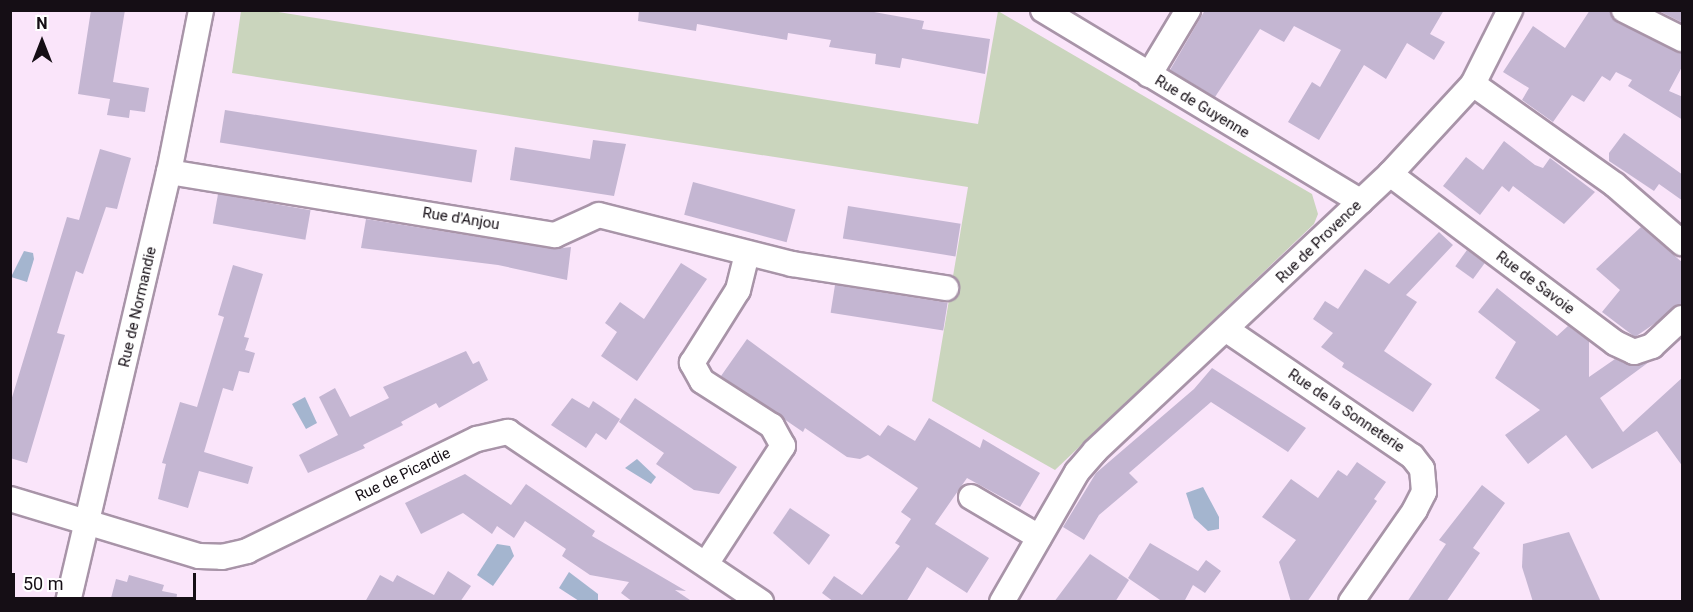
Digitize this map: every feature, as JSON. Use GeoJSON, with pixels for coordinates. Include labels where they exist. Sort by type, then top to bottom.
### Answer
{"type":"FeatureCollection","features":[{"type":"Feature","properties":{"kind":"street","name":"Rue de Normandie"},"geometry":{"type":"LineString","coordinates":[[68,602],[169,172],[201,10]]}},
{"type":"Feature","properties":{"kind":"street","name":"Rue de Guyenne"},"geometry":{"type":"LineString","coordinates":[[1043,10],[1361,202]]}},
{"type":"Feature","properties":{"kind":"street"},"geometry":{"type":"LineString","coordinates":[[1149,75],[1188,10]]}},
{"type":"Feature","properties":{"kind":"street","name":"Rue de Provence"},"geometry":{"type":"LineString","coordinates":[[1002,602],[1039,537],[1095,451],[1227,330],[1390,174],[1473,84],[1510,10]]}},
{"type":"Feature","properties":{"kind":"street"},"geometry":{"type":"LineString","coordinates":[[1624,10],[1683,39]]}},
{"type":"Feature","properties":{"kind":"street"},"geometry":{"type":"LineString","coordinates":[[1473,84],[1615,185],[1683,243]]}},
{"type":"Feature","properties":{"kind":"street","name":"Rue d'Anjou"},"geometry":{"type":"LineString","coordinates":[[169,172],[555,235],[599,214],[747,253],[946,288]]}},
{"type":"Feature","properties":{"kind":"street","name":"Rue de Savoie"},"geometry":{"type":"LineString","coordinates":[[1390,174],[1615,343],[1634,352],[1652,346],[1683,318]]}},
{"type":"Feature","properties":{"kind":"street"},"geometry":{"type":"LineString","coordinates":[[706,564],[783,446],[772,426],[702,381],[692,363],[738,290],[747,253]]}},
{"type":"Feature","properties":{"kind":"street","name":"Rue de la Sonneterie"},"geometry":{"type":"LineString","coordinates":[[1227,330],[1412,456],[1422,469],[1425,486],[1415,510],[1352,602]]}},
{"type":"Feature","properties":{"kind":"street","name":"Rue de Picardie"},"geometry":{"type":"LineString","coordinates":[[10,499],[199,556],[222,557],[247,551],[477,439],[508,432],[761,602]]}},
{"type":"Feature","properties":{"kind":"street"},"geometry":{"type":"LineString","coordinates":[[971,497],[1039,537]]}},
{"type":"Feature","properties":{"kind":"green space"},"geometry":{"type":"Polygon","coordinates":[[[241,11],[272,11],[978,124],[998,11],[1312,194],[1318,214],[1314,224],[1055,470],[932,401],[968,187],[232,73],[241,11]]]}},
{"type":"Feature","properties":{"kind":"water"},"geometry":{"type":"Polygon","coordinates":[[[24,251],[33,253],[34,259],[27,282],[11,277],[24,251]]]}},
{"type":"Feature","properties":{"kind":"water"},"geometry":{"type":"Polygon","coordinates":[[[305,397],[317,423],[306,429],[292,404],[305,397]]]}},
{"type":"Feature","properties":{"kind":"water"},"geometry":{"type":"Polygon","coordinates":[[[637,459],[656,477],[651,484],[625,468],[637,459]]]}},
{"type":"Feature","properties":{"kind":"water"},"geometry":{"type":"Polygon","coordinates":[[[1203,487],[1219,517],[1219,529],[1208,531],[1194,518],[1186,493],[1203,487]]]}},
{"type":"Feature","properties":{"kind":"water"},"geometry":{"type":"Polygon","coordinates":[[[497,544],[510,546],[514,556],[493,586],[477,575],[497,544]]]}},
{"type":"Feature","properties":{"kind":"water"},"geometry":{"type":"Polygon","coordinates":[[[569,572],[598,594],[598,601],[579,601],[559,588],[569,572]]]}},
{"type":"Feature","properties":{"kind":"building"},"geometry":{"type":"Polygon","coordinates":[[[91,10],[125,10],[113,82],[149,88],[145,112],[130,110],[129,118],[107,115],[110,99],[78,94],[91,10]]]}},
{"type":"Feature","properties":{"kind":"building"},"geometry":{"type":"Polygon","coordinates":[[[639,10],[863,10],[924,21],[922,29],[990,39],[985,74],[902,58],[900,68],[875,64],[876,54],[829,47],[831,40],[788,33],[787,40],[697,24],[696,31],[638,21],[639,10]]]}},
{"type":"Feature","properties":{"kind":"building"},"geometry":{"type":"Polygon","coordinates":[[[1205,10],[1444,10],[1430,34],[1445,42],[1434,60],[1407,43],[1386,79],[1364,65],[1319,140],[1288,122],[1312,82],[1320,87],[1341,50],[1294,26],[1284,42],[1260,29],[1215,97],[1170,70],[1205,10]]]}},
{"type":"Feature","properties":{"kind":"building"},"geometry":{"type":"Polygon","coordinates":[[[1590,10],[1610,10],[1618,23],[1683,53],[1683,65],[1669,91],[1683,97],[1683,120],[1628,86],[1632,80],[1616,72],[1610,81],[1602,76],[1584,102],[1572,95],[1553,122],[1522,100],[1529,88],[1503,72],[1533,26],[1565,48],[1590,10]]]}},
{"type":"Feature","properties":{"kind":"building"},"geometry":{"type":"Polygon","coordinates":[[[1657,10],[1683,10],[1683,23],[1657,10]]]}},
{"type":"Feature","properties":{"kind":"building"},"geometry":{"type":"Polygon","coordinates":[[[225,110],[477,150],[472,182],[220,143],[225,110]]]}},
{"type":"Feature","properties":{"kind":"building"},"geometry":{"type":"Polygon","coordinates":[[[1624,133],[1683,175],[1683,201],[1659,184],[1654,191],[1609,161],[1609,153],[1624,133]]]}},
{"type":"Feature","properties":{"kind":"building"},"geometry":{"type":"Polygon","coordinates":[[[593,140],[626,144],[614,196],[510,180],[515,147],[590,159],[593,140]]]}},
{"type":"Feature","properties":{"kind":"building"},"geometry":{"type":"Polygon","coordinates":[[[1504,141],[1535,165],[1543,168],[1550,158],[1595,192],[1564,224],[1513,186],[1509,192],[1502,186],[1480,215],[1443,186],[1466,157],[1483,170],[1504,141]]]}},
{"type":"Feature","properties":{"kind":"building"},"geometry":{"type":"Polygon","coordinates":[[[100,149],[131,158],[117,209],[106,207],[83,274],[76,271],[57,333],[65,335],[27,463],[10,458],[10,404],[67,217],[79,220],[100,149]]]}},
{"type":"Feature","properties":{"kind":"building"},"geometry":{"type":"Polygon","coordinates":[[[693,182],[795,209],[787,242],[684,215],[693,182]]]}},
{"type":"Feature","properties":{"kind":"building"},"geometry":{"type":"Polygon","coordinates":[[[218,194],[311,210],[305,240],[213,224],[218,194]]]}},
{"type":"Feature","properties":{"kind":"building"},"geometry":{"type":"Polygon","coordinates":[[[848,206],[961,224],[955,256],[843,239],[848,206]]]}},
{"type":"Feature","properties":{"kind":"building"},"geometry":{"type":"Polygon","coordinates":[[[366,219],[553,249],[571,247],[567,280],[498,265],[361,248],[366,219]]]}},
{"type":"Feature","properties":{"kind":"building"},"geometry":{"type":"Polygon","coordinates":[[[1641,227],[1683,263],[1683,304],[1635,337],[1602,312],[1620,290],[1596,269],[1641,227]]]}},
{"type":"Feature","properties":{"kind":"building"},"geometry":{"type":"Polygon","coordinates":[[[1439,232],[1453,245],[1406,295],[1417,302],[1384,351],[1432,384],[1413,412],[1342,367],[1344,363],[1321,347],[1333,333],[1313,319],[1325,301],[1338,309],[1365,269],[1389,284],[1439,232]]]}},
{"type":"Feature","properties":{"kind":"building"},"geometry":{"type":"Polygon","coordinates":[[[1467,250],[1485,263],[1473,279],[1455,266],[1467,250]]]}},
{"type":"Feature","properties":{"kind":"building"},"geometry":{"type":"Polygon","coordinates":[[[681,263],[707,279],[637,381],[601,356],[617,332],[605,323],[620,302],[644,319],[681,263]]]}},
{"type":"Feature","properties":{"kind":"building"},"geometry":{"type":"Polygon","coordinates":[[[233,265],[263,274],[244,337],[249,338],[245,350],[255,353],[249,373],[239,371],[233,391],[223,388],[204,452],[253,467],[248,484],[199,471],[188,508],[158,499],[166,464],[162,463],[180,402],[197,407],[224,317],[218,315],[233,265]]]}},
{"type":"Feature","properties":{"kind":"building"},"geometry":{"type":"Polygon","coordinates":[[[835,285],[948,303],[943,330],[831,313],[835,285]]]}},
{"type":"Feature","properties":{"kind":"building"},"geometry":{"type":"Polygon","coordinates":[[[1497,288],[1557,336],[1568,326],[1589,341],[1589,377],[1615,359],[1629,365],[1649,362],[1600,398],[1623,432],[1683,377],[1683,467],[1657,431],[1592,469],[1566,435],[1528,464],[1505,435],[1540,410],[1495,378],[1516,342],[1478,312],[1497,288]]]}},
{"type":"Feature","properties":{"kind":"building"},"geometry":{"type":"Polygon","coordinates":[[[747,339],[880,436],[888,425],[915,441],[929,418],[980,448],[983,439],[1040,473],[1020,507],[967,478],[935,524],[989,558],[967,593],[927,567],[906,602],[834,602],[822,593],[834,576],[862,595],[900,546],[895,543],[911,519],[901,512],[918,488],[868,455],[860,459],[847,457],[805,428],[803,432],[721,376],[747,339]]]}},
{"type":"Feature","properties":{"kind":"building"},"geometry":{"type":"Polygon","coordinates":[[[466,351],[473,364],[479,361],[488,380],[439,408],[436,403],[401,422],[403,425],[363,445],[365,448],[308,473],[299,455],[338,435],[319,397],[335,388],[350,417],[389,398],[383,387],[466,351]]]}},
{"type":"Feature","properties":{"kind":"building"},"geometry":{"type":"Polygon","coordinates":[[[1212,368],[1306,428],[1288,452],[1211,402],[1129,473],[1138,482],[1099,515],[1084,540],[1063,527],[1096,473],[1194,389],[1212,368]]]}},
{"type":"Feature","properties":{"kind":"building"},"geometry":{"type":"Polygon","coordinates":[[[572,398],[589,408],[593,401],[620,419],[606,440],[596,433],[586,448],[551,425],[572,398]]]}},
{"type":"Feature","properties":{"kind":"building"},"geometry":{"type":"Polygon","coordinates":[[[635,398],[737,467],[719,494],[694,490],[656,464],[664,453],[619,422],[635,398]]]}},
{"type":"Feature","properties":{"kind":"building"},"geometry":{"type":"Polygon","coordinates":[[[1357,462],[1386,482],[1374,499],[1377,501],[1307,602],[1291,602],[1279,562],[1296,540],[1262,517],[1291,479],[1318,498],[1338,470],[1347,476],[1357,462]]]}},
{"type":"Feature","properties":{"kind":"building"},"geometry":{"type":"Polygon","coordinates":[[[465,474],[511,505],[526,484],[595,531],[592,536],[686,591],[675,590],[693,602],[633,602],[621,593],[629,582],[590,575],[562,556],[566,549],[525,521],[514,538],[497,526],[492,534],[463,513],[421,534],[405,503],[465,474]]]}},
{"type":"Feature","properties":{"kind":"building"},"geometry":{"type":"Polygon","coordinates":[[[1482,485],[1505,503],[1473,548],[1480,553],[1446,602],[1407,602],[1446,544],[1439,540],[1482,485]]]}},
{"type":"Feature","properties":{"kind":"building"},"geometry":{"type":"Polygon","coordinates":[[[790,508],[830,535],[809,565],[773,533],[790,508]]]}},
{"type":"Feature","properties":{"kind":"building"},"geometry":{"type":"Polygon","coordinates":[[[1569,532],[1601,602],[1533,602],[1522,567],[1523,544],[1569,532]]]}},
{"type":"Feature","properties":{"kind":"building"},"geometry":{"type":"Polygon","coordinates":[[[1150,543],[1198,571],[1206,560],[1221,571],[1205,593],[1193,585],[1184,602],[1163,602],[1128,578],[1150,543]]]}},
{"type":"Feature","properties":{"kind":"building"},"geometry":{"type":"Polygon","coordinates":[[[1090,554],[1129,580],[1115,602],[1054,602],[1090,554]]]}},
{"type":"Feature","properties":{"kind":"building"},"geometry":{"type":"Polygon","coordinates":[[[448,571],[471,586],[460,602],[365,602],[380,575],[393,582],[397,575],[434,595],[448,571]]]}},
{"type":"Feature","properties":{"kind":"building"},"geometry":{"type":"Polygon","coordinates":[[[129,575],[164,585],[162,591],[177,594],[176,602],[110,602],[116,579],[127,582],[129,575]]]}}]}
